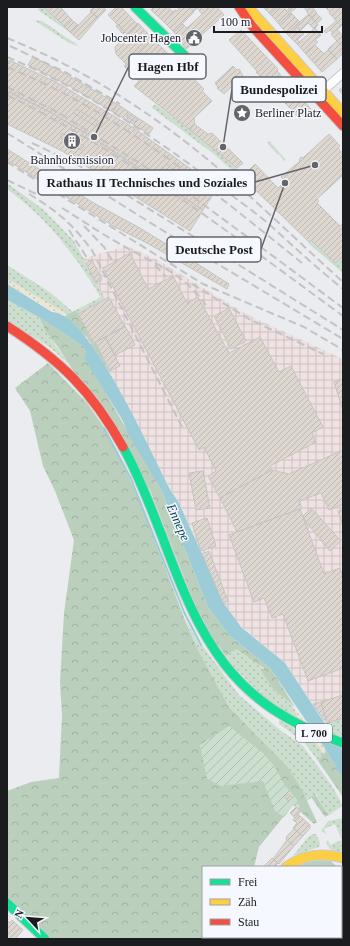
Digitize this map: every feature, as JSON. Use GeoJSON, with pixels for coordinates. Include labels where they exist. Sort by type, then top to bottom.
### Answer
{"type":"FeatureCollection","features":[{"type":"Feature","properties":{"kind":"main road"},"geometry":{"type":"LineString","coordinates":[[135,7],[191,62]]}},
{"type":"Feature","properties":{"kind":"main road"},"geometry":{"type":"LineString","coordinates":[[238,7],[252,26],[343,126]]}},
{"type":"Feature","properties":{"kind":"main road"},"geometry":{"type":"LineString","coordinates":[[248,7],[324,90],[343,113]]}},
{"type":"Feature","properties":{"kind":"main road","name":"L 700"},"geometry":{"type":"LineString","coordinates":[[7,326],[55,358],[80,383],[95,401],[117,435],[144,489],[193,613],[206,638],[218,656],[239,680],[262,702],[286,718],[313,732],[343,743]]}},
{"type":"Feature","properties":{"kind":"main road"},"geometry":{"type":"LineString","coordinates":[[287,866],[294,860],[308,855],[323,854],[343,858]]}},
{"type":"Feature","properties":{"kind":"main road"},"geometry":{"type":"LineString","coordinates":[[7,903],[45,939]]}},
{"type":"Feature","properties":{"kind":"street"},"geometry":{"type":"LineString","coordinates":[[324,90],[343,73]]}},
{"type":"Feature","properties":{"kind":"shaded area"},"geometry":{"type":"Polygon","coordinates":[[[127,246],[156,259],[246,314],[343,359],[343,718],[326,724],[285,663],[237,623],[220,597],[179,503],[63,317],[101,298],[77,260],[127,246]]]}},
{"type":"Feature","properties":{"kind":"green space"},"geometry":{"type":"Polygon","coordinates":[[[40,7],[45,7],[79,39],[38,10],[40,7]]]}},
{"type":"Feature","properties":{"kind":"green space"},"geometry":{"type":"Polygon","coordinates":[[[34,20],[42,21],[79,46],[69,43],[34,20]]]}},
{"type":"Feature","properties":{"kind":"green space"},"geometry":{"type":"Polygon","coordinates":[[[155,104],[211,146],[244,175],[241,178],[215,155],[152,108],[155,104]]]}},
{"type":"Feature","properties":{"kind":"green space"},"geometry":{"type":"Polygon","coordinates":[[[269,141],[286,160],[284,161],[267,143],[269,141]]]}},
{"type":"Feature","properties":{"kind":"green space"},"geometry":{"type":"Polygon","coordinates":[[[7,183],[44,210],[74,241],[105,299],[78,314],[76,310],[101,297],[81,266],[59,238],[35,212],[7,189],[7,183]]]}},
{"type":"Feature","properties":{"kind":"green space"},"geometry":{"type":"Polygon","coordinates":[[[311,240],[335,263],[343,256],[343,273],[308,243],[311,240]]]}},
{"type":"Feature","properties":{"kind":"green space"},"geometry":{"type":"Polygon","coordinates":[[[7,265],[51,293],[73,312],[68,315],[7,279],[7,265]]]}},
{"type":"Feature","properties":{"kind":"green space"},"geometry":{"type":"Polygon","coordinates":[[[7,300],[39,317],[46,332],[69,364],[48,346],[7,320],[7,300]]]}},
{"type":"Feature","properties":{"kind":"green space"},"geometry":{"type":"Polygon","coordinates":[[[76,310],[93,343],[96,342],[109,372],[87,337],[63,317],[76,310]]]}},
{"type":"Feature","properties":{"kind":"green space"},"geometry":{"type":"Polygon","coordinates":[[[39,317],[83,346],[104,390],[162,491],[208,607],[229,635],[270,668],[295,707],[273,689],[262,673],[264,668],[235,649],[226,656],[210,634],[191,595],[150,490],[58,347],[46,332],[39,317]]]}},
{"type":"Feature","properties":{"kind":"green space"},"geometry":{"type":"Polygon","coordinates":[[[48,363],[87,403],[103,426],[118,453],[140,502],[197,648],[229,707],[287,766],[301,788],[317,822],[314,824],[293,805],[259,847],[254,866],[202,866],[202,938],[225,938],[224,939],[45,939],[7,903],[7,791],[31,782],[59,778],[62,715],[60,682],[64,613],[74,540],[55,491],[43,466],[30,411],[15,388],[48,363]]]}},
{"type":"Feature","properties":{"kind":"green space"},"geometry":{"type":"Polygon","coordinates":[[[185,618],[200,646],[202,645],[239,695],[280,730],[303,746],[332,786],[342,806],[328,816],[316,794],[307,801],[287,766],[229,707],[197,648],[185,618]]]}},
{"type":"Feature","properties":{"kind":"green space"},"geometry":{"type":"Polygon","coordinates":[[[235,649],[242,651],[264,669],[262,673],[273,689],[292,705],[299,719],[272,705],[235,668],[226,656],[235,649]]]}},
{"type":"Feature","properties":{"kind":"green space"},"geometry":{"type":"Polygon","coordinates":[[[343,718],[343,737],[333,734],[326,723],[343,718]]]}},
{"type":"Feature","properties":{"kind":"green space"},"geometry":{"type":"Polygon","coordinates":[[[279,720],[314,740],[324,754],[318,761],[304,742],[279,724],[279,720]]]}},
{"type":"Feature","properties":{"kind":"green space"},"geometry":{"type":"Polygon","coordinates":[[[229,726],[263,753],[275,767],[285,786],[296,798],[300,807],[298,809],[293,805],[284,817],[275,811],[263,781],[221,786],[207,779],[200,745],[229,726]]]}},
{"type":"Feature","properties":{"kind":"green space"},"geometry":{"type":"Polygon","coordinates":[[[326,750],[343,779],[343,797],[318,761],[326,750]]]}},
{"type":"Feature","properties":{"kind":"green space"},"geometry":{"type":"Polygon","coordinates":[[[315,794],[328,815],[325,817],[311,797],[315,794]]]}},
{"type":"Feature","properties":{"kind":"green space"},"geometry":{"type":"Polygon","coordinates":[[[343,818],[343,853],[330,849],[326,843],[328,840],[330,845],[342,840],[335,824],[324,829],[326,834],[321,831],[328,821],[343,818]]]}},
{"type":"Feature","properties":{"kind":"green space"},"geometry":{"type":"Polygon","coordinates":[[[316,834],[320,843],[319,847],[293,856],[308,837],[316,834]]]}},
{"type":"Feature","properties":{"kind":"green space"},"geometry":{"type":"Polygon","coordinates":[[[322,860],[331,861],[336,866],[298,866],[307,862],[322,860]]]}},
{"type":"Feature","properties":{"kind":"green space"},"geometry":{"type":"Polygon","coordinates":[[[342,878],[343,879],[343,939],[238,939],[342,938],[342,878]]]}},
{"type":"Feature","properties":{"kind":"sand"},"geometry":{"type":"Polygon","coordinates":[[[7,279],[64,312],[63,317],[7,284],[7,279]]]}},
{"type":"Feature","properties":{"kind":"sand"},"geometry":{"type":"Polygon","coordinates":[[[292,705],[326,750],[324,754],[299,719],[292,705]]]}},
{"type":"Feature","properties":{"kind":"water","name":"Ennepe"},"geometry":{"type":"Polygon","coordinates":[[[7,284],[52,312],[67,318],[84,335],[102,360],[119,389],[171,491],[179,503],[225,605],[241,627],[285,663],[343,751],[343,779],[326,750],[270,668],[229,635],[208,607],[162,491],[128,434],[123,421],[84,358],[86,352],[83,346],[39,317],[7,300],[7,284]]]}},
{"type":"Feature","properties":{"kind":"building"},"geometry":{"type":"Polygon","coordinates":[[[44,7],[61,7],[62,9],[55,18],[44,7]]]}},
{"type":"Feature","properties":{"kind":"building"},"geometry":{"type":"Polygon","coordinates":[[[94,7],[102,7],[106,10],[98,18],[90,11],[94,7]]]}},
{"type":"Feature","properties":{"kind":"building"},"geometry":{"type":"Polygon","coordinates":[[[116,7],[121,7],[138,25],[128,35],[108,15],[116,7]]]}},
{"type":"Feature","properties":{"kind":"building"},"geometry":{"type":"Polygon","coordinates":[[[154,7],[168,7],[173,12],[164,22],[151,10],[154,7]]]}},
{"type":"Feature","properties":{"kind":"building"},"geometry":{"type":"Polygon","coordinates":[[[178,7],[189,7],[194,12],[174,32],[164,22],[175,10],[178,11],[178,7]]]}},
{"type":"Feature","properties":{"kind":"building"},"geometry":{"type":"Polygon","coordinates":[[[191,7],[210,7],[202,14],[197,8],[194,11],[191,7]]]}},
{"type":"Feature","properties":{"kind":"building"},"geometry":{"type":"Polygon","coordinates":[[[210,7],[217,7],[224,15],[186,49],[174,32],[183,24],[187,28],[210,7]]]}},
{"type":"Feature","properties":{"kind":"building"},"geometry":{"type":"Polygon","coordinates":[[[263,7],[278,7],[270,14],[263,7]]]}},
{"type":"Feature","properties":{"kind":"building"},"geometry":{"type":"Polygon","coordinates":[[[278,7],[286,7],[285,10],[289,14],[279,24],[270,14],[278,7]]]}},
{"type":"Feature","properties":{"kind":"building"},"geometry":{"type":"Polygon","coordinates":[[[290,7],[297,7],[289,14],[286,11],[290,7]]]}},
{"type":"Feature","properties":{"kind":"building"},"geometry":{"type":"Polygon","coordinates":[[[304,7],[312,7],[317,13],[311,18],[304,7]]]}},
{"type":"Feature","properties":{"kind":"building"},"geometry":{"type":"Polygon","coordinates":[[[325,7],[335,7],[330,12],[325,7]]]}},
{"type":"Feature","properties":{"kind":"building"},"geometry":{"type":"Polygon","coordinates":[[[335,7],[340,7],[343,10],[343,24],[341,26],[329,13],[335,7]]]}},
{"type":"Feature","properties":{"kind":"building"},"geometry":{"type":"Polygon","coordinates":[[[62,9],[72,20],[65,27],[55,17],[62,9]]]}},
{"type":"Feature","properties":{"kind":"building"},"geometry":{"type":"Polygon","coordinates":[[[91,12],[98,18],[79,40],[71,33],[91,12]]]}},
{"type":"Feature","properties":{"kind":"building"},"geometry":{"type":"Polygon","coordinates":[[[291,13],[300,22],[287,34],[279,24],[291,13]]]}},
{"type":"Feature","properties":{"kind":"building"},"geometry":{"type":"Polygon","coordinates":[[[316,13],[322,19],[317,23],[311,18],[316,13]]]}},
{"type":"Feature","properties":{"kind":"building"},"geometry":{"type":"Polygon","coordinates":[[[309,14],[318,25],[314,29],[308,23],[301,30],[296,25],[309,14]]]}},
{"type":"Feature","properties":{"kind":"building"},"geometry":{"type":"Polygon","coordinates":[[[72,20],[78,25],[71,33],[65,27],[72,20]]]}},
{"type":"Feature","properties":{"kind":"building"},"geometry":{"type":"Polygon","coordinates":[[[336,21],[341,26],[333,33],[330,30],[326,33],[324,31],[336,21]]]}},
{"type":"Feature","properties":{"kind":"building"},"geometry":{"type":"Polygon","coordinates":[[[138,23],[152,38],[126,64],[116,54],[115,47],[138,23]]]}},
{"type":"Feature","properties":{"kind":"building"},"geometry":{"type":"Polygon","coordinates":[[[118,24],[125,32],[123,34],[116,26],[118,24]]]}},
{"type":"Feature","properties":{"kind":"building"},"geometry":{"type":"Polygon","coordinates":[[[296,25],[304,34],[297,40],[299,42],[297,44],[287,34],[296,25]]]}},
{"type":"Feature","properties":{"kind":"building"},"geometry":{"type":"Polygon","coordinates":[[[315,28],[321,35],[315,40],[318,42],[305,53],[297,44],[315,28]]]}},
{"type":"Feature","properties":{"kind":"building"},"geometry":{"type":"Polygon","coordinates":[[[337,29],[343,36],[337,41],[331,34],[337,29]]]}},
{"type":"Feature","properties":{"kind":"building"},"geometry":{"type":"Polygon","coordinates":[[[241,30],[278,69],[277,71],[311,109],[300,119],[256,72],[257,71],[229,40],[241,30]]]}},
{"type":"Feature","properties":{"kind":"building"},"geometry":{"type":"Polygon","coordinates":[[[343,36],[343,47],[337,41],[343,36]]]}},
{"type":"Feature","properties":{"kind":"building"},"geometry":{"type":"Polygon","coordinates":[[[152,38],[204,89],[202,91],[212,101],[194,118],[195,123],[190,130],[134,86],[139,81],[124,66],[152,38]]]}},
{"type":"Feature","properties":{"kind":"building"},"geometry":{"type":"Polygon","coordinates":[[[337,41],[343,47],[343,53],[337,59],[328,49],[337,41]]]}},
{"type":"Feature","properties":{"kind":"building"},"geometry":{"type":"Polygon","coordinates":[[[315,45],[324,54],[314,63],[305,53],[315,45]]]}},
{"type":"Feature","properties":{"kind":"building"},"geometry":{"type":"Polygon","coordinates":[[[328,50],[337,59],[322,72],[314,63],[328,50]]]}},
{"type":"Feature","properties":{"kind":"building"},"geometry":{"type":"Polygon","coordinates":[[[33,57],[66,74],[117,104],[113,112],[73,88],[28,65],[33,57]]]}},
{"type":"Feature","properties":{"kind":"building"},"geometry":{"type":"Polygon","coordinates":[[[9,60],[56,82],[134,128],[217,188],[203,210],[87,134],[48,111],[7,91],[7,66],[9,60]]]}},
{"type":"Feature","properties":{"kind":"building"},"geometry":{"type":"Polygon","coordinates":[[[233,66],[237,70],[239,69],[243,76],[224,94],[217,88],[218,87],[215,83],[233,66]]]}},
{"type":"Feature","properties":{"kind":"building"},"geometry":{"type":"Polygon","coordinates":[[[343,87],[343,95],[339,90],[343,87]]]}},
{"type":"Feature","properties":{"kind":"building"},"geometry":{"type":"Polygon","coordinates":[[[7,91],[48,111],[87,134],[203,210],[190,231],[62,151],[7,124],[7,91]]]}},
{"type":"Feature","properties":{"kind":"building"},"geometry":{"type":"Polygon","coordinates":[[[117,104],[153,128],[149,134],[113,112],[117,104]]]}},
{"type":"Feature","properties":{"kind":"building"},"geometry":{"type":"Polygon","coordinates":[[[76,109],[98,121],[95,126],[74,113],[76,109]]]}},
{"type":"Feature","properties":{"kind":"building"},"geometry":{"type":"Polygon","coordinates":[[[128,114],[137,119],[135,122],[127,117],[128,114]]]}},
{"type":"Feature","properties":{"kind":"building"},"geometry":{"type":"Polygon","coordinates":[[[194,124],[208,134],[212,133],[243,163],[237,168],[190,130],[194,124]]]}},
{"type":"Feature","properties":{"kind":"building","name":"Bahnhofsmission"},"geometry":{"type":"Polygon","coordinates":[[[62,133],[84,146],[81,150],[60,137],[62,133]]]}},
{"type":"Feature","properties":{"kind":"building"},"geometry":{"type":"Polygon","coordinates":[[[329,134],[340,146],[338,148],[343,154],[343,175],[317,199],[319,201],[317,203],[340,226],[343,224],[343,256],[335,263],[311,240],[309,242],[242,177],[255,164],[278,188],[285,181],[281,177],[300,161],[299,160],[301,157],[303,158],[329,134]]]}},
{"type":"Feature","properties":{"kind":"building"},"geometry":{"type":"Polygon","coordinates":[[[7,149],[92,202],[171,247],[229,284],[227,289],[147,243],[115,227],[7,160],[7,149]]]}},
{"type":"Feature","properties":{"kind":"building"},"geometry":{"type":"Polygon","coordinates":[[[105,157],[111,161],[109,164],[103,160],[105,157]]]}},
{"type":"Feature","properties":{"kind":"building"},"geometry":{"type":"Polygon","coordinates":[[[166,164],[174,170],[172,174],[163,168],[166,164]]]}},
{"type":"Feature","properties":{"kind":"building"},"geometry":{"type":"Polygon","coordinates":[[[152,186],[160,191],[157,195],[150,190],[152,186]]]}},
{"type":"Feature","properties":{"kind":"building"},"geometry":{"type":"Polygon","coordinates":[[[130,253],[148,289],[173,276],[187,303],[198,297],[229,353],[260,337],[279,372],[291,366],[323,427],[312,433],[316,442],[270,466],[272,470],[220,498],[208,476],[216,471],[204,447],[199,450],[103,268],[130,253]]]}},
{"type":"Feature","properties":{"kind":"building"},"geometry":{"type":"Polygon","coordinates":[[[92,260],[102,280],[96,283],[86,263],[92,260]]]}},
{"type":"Feature","properties":{"kind":"building"},"geometry":{"type":"Polygon","coordinates":[[[109,297],[125,327],[94,343],[78,314],[109,297]]]}},
{"type":"Feature","properties":{"kind":"building"},"geometry":{"type":"Polygon","coordinates":[[[229,308],[246,341],[231,349],[214,316],[229,308]]]}},
{"type":"Feature","properties":{"kind":"building"},"geometry":{"type":"Polygon","coordinates":[[[125,326],[135,345],[115,355],[105,337],[125,326]]]}},
{"type":"Feature","properties":{"kind":"building"},"geometry":{"type":"Polygon","coordinates":[[[105,337],[120,366],[110,371],[95,342],[105,337]]]}},
{"type":"Feature","properties":{"kind":"building"},"geometry":{"type":"Polygon","coordinates":[[[343,379],[343,411],[334,382],[343,379]]]}},
{"type":"Feature","properties":{"kind":"building"},"geometry":{"type":"Polygon","coordinates":[[[343,450],[343,504],[329,510],[321,493],[299,501],[302,508],[237,532],[220,498],[272,470],[289,474],[343,450]]]}},
{"type":"Feature","properties":{"kind":"building"},"geometry":{"type":"Polygon","coordinates":[[[203,471],[210,508],[196,510],[189,473],[203,471]]]}},
{"type":"Feature","properties":{"kind":"building"},"geometry":{"type":"Polygon","coordinates":[[[311,508],[341,541],[330,551],[305,521],[303,516],[311,508]]]}},
{"type":"Feature","properties":{"kind":"building"},"geometry":{"type":"Polygon","coordinates":[[[300,509],[324,574],[340,568],[343,578],[343,668],[308,681],[283,614],[272,618],[264,598],[254,602],[229,535],[300,509]]]}},
{"type":"Feature","properties":{"kind":"building"},"geometry":{"type":"Polygon","coordinates":[[[343,510],[343,526],[338,511],[343,510]]]}},
{"type":"Feature","properties":{"kind":"building"},"geometry":{"type":"Polygon","coordinates":[[[207,518],[216,546],[201,551],[192,523],[207,518]]]}},
{"type":"Feature","properties":{"kind":"building"},"geometry":{"type":"Polygon","coordinates":[[[209,551],[228,601],[223,603],[202,554],[209,551]]]}},
{"type":"Feature","properties":{"kind":"building"},"geometry":{"type":"Polygon","coordinates":[[[343,695],[343,718],[327,723],[321,702],[343,695]]]}},
{"type":"Feature","properties":{"kind":"building"},"geometry":{"type":"Polygon","coordinates":[[[321,702],[326,719],[324,720],[313,704],[321,702]]]}},
{"type":"Feature","properties":{"kind":"building"},"geometry":{"type":"Polygon","coordinates":[[[289,794],[292,798],[288,801],[285,796],[289,794]]]}},
{"type":"Feature","properties":{"kind":"building"},"geometry":{"type":"Polygon","coordinates":[[[296,807],[301,811],[295,818],[290,813],[296,807]]]}},
{"type":"Feature","properties":{"kind":"building"},"geometry":{"type":"Polygon","coordinates":[[[298,814],[310,825],[310,828],[303,836],[293,828],[297,823],[293,820],[298,814]]]}},
{"type":"Feature","properties":{"kind":"building"},"geometry":{"type":"Polygon","coordinates":[[[294,829],[303,836],[294,846],[286,839],[294,829]]]}},
{"type":"Feature","properties":{"kind":"building"},"geometry":{"type":"Polygon","coordinates":[[[287,840],[294,846],[279,864],[273,859],[287,840]]]}},
{"type":"Feature","properties":{"kind":"building"},"geometry":{"type":"Polygon","coordinates":[[[272,858],[278,863],[275,866],[264,866],[272,858]]]}},
{"type":"Feature","properties":{"kind":"building"},"geometry":{"type":"Polygon","coordinates":[[[7,920],[10,923],[12,920],[23,930],[15,939],[7,939],[7,920]]]}},
{"type":"Feature","properties":{"kind":"waterway"},"geometry":{"type":"LineString","coordinates":[[104,428],[131,479],[184,612],[201,645]]}},
{"type":"Feature","properties":{"kind":"railway"},"geometry":{"type":"LineString","coordinates":[[7,38],[66,65],[95,81],[150,116],[227,176],[343,282]]}},
{"type":"Feature","properties":{"kind":"railway"},"geometry":{"type":"LineString","coordinates":[[10,46],[67,73],[120,104]]}},
{"type":"Feature","properties":{"kind":"railway"},"geometry":{"type":"LineString","coordinates":[[7,57],[86,96],[160,143],[270,225],[343,289]]}},
{"type":"Feature","properties":{"kind":"railway"},"geometry":{"type":"LineString","coordinates":[[7,67],[48,85],[125,129],[162,154],[233,207],[302,263]]}},
{"type":"Feature","properties":{"kind":"railway"},"geometry":{"type":"LineString","coordinates":[[7,87],[59,113],[192,196],[343,308]]}},
{"type":"Feature","properties":{"kind":"railway"},"geometry":{"type":"LineString","coordinates":[[7,95],[52,118],[138,170],[221,227],[343,316]]}},
{"type":"Feature","properties":{"kind":"railway"},"geometry":{"type":"LineString","coordinates":[[7,133],[186,245],[343,339]]}},
{"type":"Feature","properties":{"kind":"railway"},"geometry":{"type":"LineString","coordinates":[[32,143],[78,165],[98,177],[343,330]]}},
{"type":"Feature","properties":{"kind":"railway"},"geometry":{"type":"LineString","coordinates":[[7,162],[203,284],[304,327],[343,350]]}},
{"type":"Feature","properties":{"kind":"railway"},"geometry":{"type":"LineString","coordinates":[[212,171],[237,194]]}},
{"type":"Feature","properties":{"kind":"railway"},"geometry":{"type":"LineString","coordinates":[[7,180],[36,194]]}},
{"type":"Feature","properties":{"kind":"railway"},"geometry":{"type":"LineString","coordinates":[[29,194],[48,206],[64,219],[93,252],[182,427]]}},
{"type":"Feature","properties":{"kind":"railway"},"geometry":{"type":"LineString","coordinates":[[62,208],[177,276],[187,284],[206,305]]}},
{"type":"Feature","properties":{"kind":"railway"},"geometry":{"type":"LineString","coordinates":[[84,226],[104,247],[113,262]]}},
{"type":"Feature","properties":{"kind":"railway"},"geometry":{"type":"LineString","coordinates":[[69,230],[89,261]]}},
{"type":"Feature","properties":{"kind":"railway"},"geometry":{"type":"LineString","coordinates":[[155,265],[166,277]]}},
{"type":"Feature","properties":{"kind":"railway"},"geometry":{"type":"LineString","coordinates":[[192,284],[249,319],[323,354]]}},
{"type":"Feature","properties":{"kind":"traffic: fast"},"geometry":{"type":"LineString","coordinates":[[135,7],[191,62]]}},
{"type":"Feature","properties":{"kind":"traffic: fast"},"geometry":{"type":"LineString","coordinates":[[123,447],[144,491],[191,607],[207,637],[225,664],[246,688],[273,709],[304,727],[343,743]]}},
{"type":"Feature","properties":{"kind":"traffic: fast"},"geometry":{"type":"LineString","coordinates":[[7,903],[45,939]]}},
{"type":"Feature","properties":{"kind":"traffic: slow"},"geometry":{"type":"LineString","coordinates":[[248,7],[343,113]]}},
{"type":"Feature","properties":{"kind":"traffic: slow"},"geometry":{"type":"LineString","coordinates":[[288,866],[300,859],[313,855],[328,855],[343,858]]}},
{"type":"Feature","properties":{"kind":"traffic: jam"},"geometry":{"type":"LineString","coordinates":[[239,7],[252,26],[343,126]]}},
{"type":"Feature","properties":{"kind":"traffic: jam"},"geometry":{"type":"LineString","coordinates":[[7,326],[43,351],[73,378],[99,409],[123,447]]}},
{"type":"Feature","properties":{"kind":"place","name":"Jobcenter Hagen"},"geometry":{"type":"Point","coordinates":[194,38]}},
{"type":"Feature","properties":{"kind":"place","name":"Berliner Platz"},"geometry":{"type":"Point","coordinates":[242,113]}},
{"type":"Feature","properties":{"kind":"place","name":"Hagen Hbf"},"geometry":{"type":"Point","coordinates":[94,137]}},
{"type":"Feature","properties":{"kind":"place","name":"Bahnhofsmission"},"geometry":{"type":"Point","coordinates":[72,141]}},
{"type":"Feature","properties":{"kind":"place","name":"Bundespolizei"},"geometry":{"type":"Point","coordinates":[223,147]}},
{"type":"Feature","properties":{"kind":"place","name":"Rathaus II Technisches und Soziales"},"geometry":{"type":"Point","coordinates":[315,165]}},
{"type":"Feature","properties":{"kind":"place","name":"Deutsche Post"},"geometry":{"type":"Point","coordinates":[285,183]}}]}
